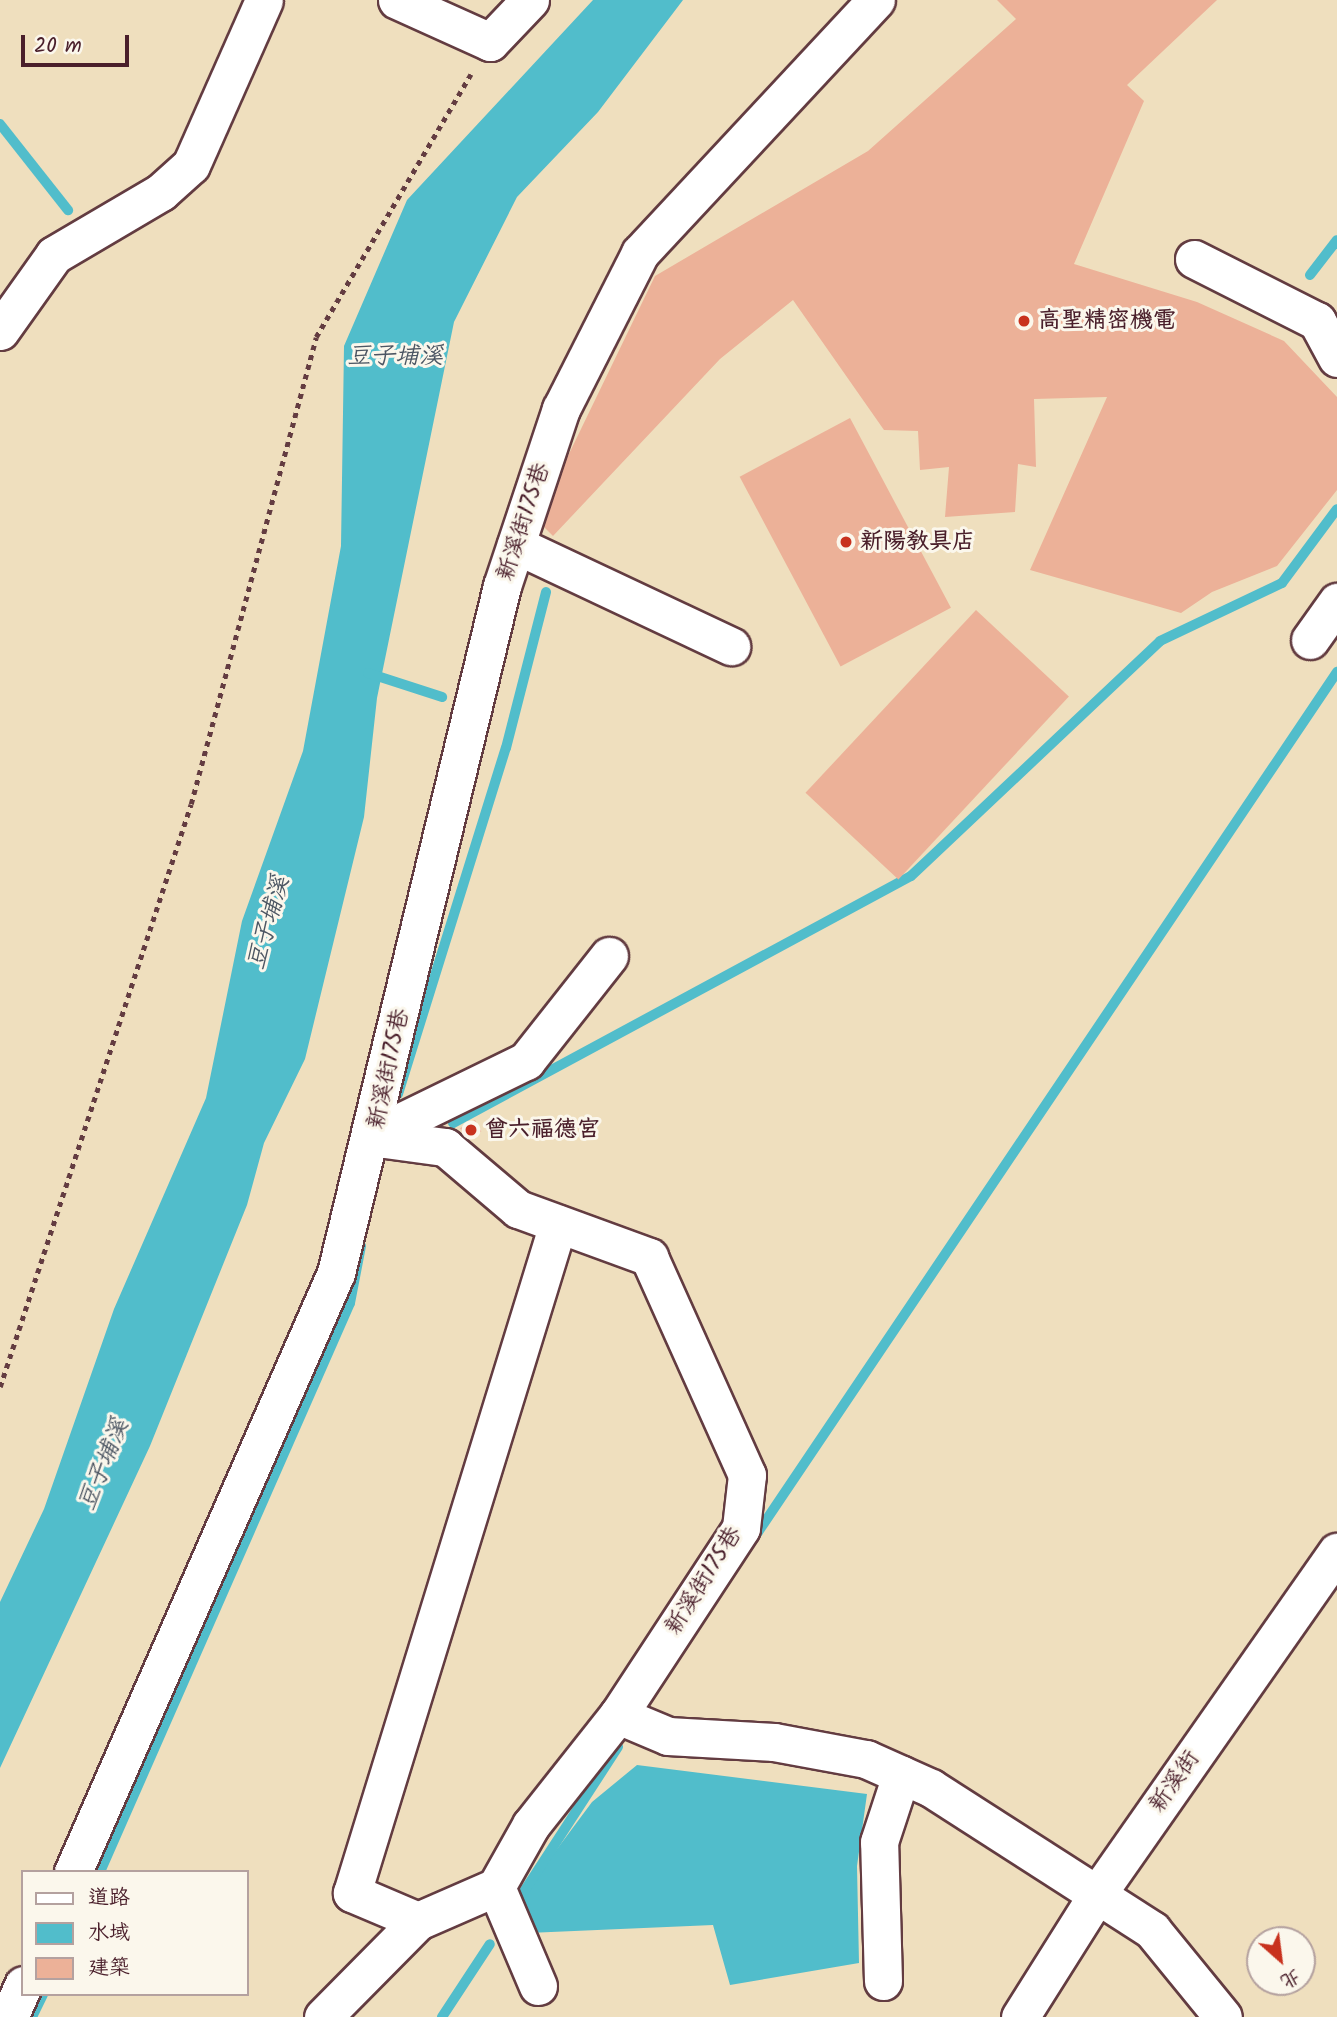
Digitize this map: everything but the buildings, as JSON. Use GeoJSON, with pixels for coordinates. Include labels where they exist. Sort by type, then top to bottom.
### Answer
{"type":"FeatureCollection","features":[{"type":"Feature","properties":{"kind":"street"},"geometry":{"type":"LineString","coordinates":[[0,331],[54,255],[160,192],[191,165],[264,0]]}},
{"type":"Feature","properties":{"kind":"street"},"geometry":{"type":"LineString","coordinates":[[397,0],[490,42],[530,0]]}},
{"type":"Feature","properties":{"kind":"street","name":"新溪街175巷"},"geometry":{"type":"LineString","coordinates":[[496,1887],[531,1825],[618,1714],[741,1528],[747,1475],[649,1258],[518,1209],[445,1147],[370,1138],[516,545],[561,410],[640,253],[876,0]]}},
{"type":"Feature","properties":{"kind":"street"},"geometry":{"type":"LineString","coordinates":[[1194,259],[1317,321],[1337,358]]}},
{"type":"Feature","properties":{"kind":"street"},"geometry":{"type":"LineString","coordinates":[[516,545],[731,646]]}},
{"type":"Feature","properties":{"kind":"street"},"geometry":{"type":"LineString","coordinates":[[1310,640],[1337,602]]}},
{"type":"Feature","properties":{"kind":"street"},"geometry":{"type":"LineString","coordinates":[[74,1870],[336,1273],[370,1138],[526,1061],[609,956]]}},
{"type":"Feature","properties":{"kind":"street"},"geometry":{"type":"LineString","coordinates":[[418,1921],[352,1893],[558,1224]]}},
{"type":"Feature","properties":{"kind":"street","name":"新溪街"},"geometry":{"type":"LineString","coordinates":[[1020,2017],[1100,1890],[1337,1552]]}},
{"type":"Feature","properties":{"kind":"street"},"geometry":{"type":"LineString","coordinates":[[618,1714],[668,1736],[774,1742],[866,1759],[901,1774],[1100,1890],[1152,1930],[1223,2017]]}},
{"type":"Feature","properties":{"kind":"street"},"geometry":{"type":"LineString","coordinates":[[883,1981],[879,1842],[901,1774]]}},
{"type":"Feature","properties":{"kind":"street"},"geometry":{"type":"LineString","coordinates":[[323,2017],[418,1921],[496,1887],[538,1986]]}},
{"type":"Feature","properties":{"kind":"street"},"geometry":{"type":"LineString","coordinates":[[9,2017],[21,1990]]}},
{"type":"Feature","properties":{"kind":"path"},"geometry":{"type":"LineString","coordinates":[[0,1387],[191,804],[316,337],[490,42]]}},
{"type":"Feature","properties":{"kind":"water","name":"豆子埔溪"},"geometry":{"type":"Polygon","coordinates":[[[593,0],[683,0],[598,112],[517,197],[454,322],[377,698],[364,817],[305,1059],[264,1143],[247,1205],[150,1446],[0,1768],[0,1602],[44,1509],[114,1309],[206,1098],[242,921],[303,751],[341,546],[344,346],[407,200],[593,0]]]}},
{"type":"Feature","properties":{"kind":"water"},"geometry":{"type":"Polygon","coordinates":[[[637,1765],[867,1794],[857,1866],[859,1963],[730,1985],[713,1925],[528,1933],[514,1907],[592,1802],[637,1765]]]}},
{"type":"Feature","properties":{"kind":"waterway"},"geometry":{"type":"LineString","coordinates":[[0,124],[68,210]]}},
{"type":"Feature","properties":{"kind":"waterway"},"geometry":{"type":"LineString","coordinates":[[1310,275],[1337,240]]}},
{"type":"Feature","properties":{"kind":"waterway"},"geometry":{"type":"LineString","coordinates":[[453,1123],[911,876],[1160,641],[1282,583],[1337,509]]}},
{"type":"Feature","properties":{"kind":"waterway"},"geometry":{"type":"LineString","coordinates":[[398,1094],[506,748],[546,592]]}},
{"type":"Feature","properties":{"kind":"waterway"},"geometry":{"type":"LineString","coordinates":[[752,1541],[1337,672]]}},
{"type":"Feature","properties":{"kind":"waterway"},"geometry":{"type":"LineString","coordinates":[[368,673],[442,697]]}},
{"type":"Feature","properties":{"kind":"waterway"},"geometry":{"type":"LineString","coordinates":[[101,1870],[350,1303],[361,1246]]}},
{"type":"Feature","properties":{"kind":"waterway"},"geometry":{"type":"LineString","coordinates":[[514,1907],[618,1747]]}},
{"type":"Feature","properties":{"kind":"waterway"},"geometry":{"type":"LineString","coordinates":[[442,2017],[490,1944]]}},
{"type":"Feature","properties":{"kind":"waterway"},"geometry":{"type":"LineString","coordinates":[[32,2017],[42,1996]]}},
{"type":"Feature","properties":{"kind":"place","name":"高聖精密機電"},"geometry":{"type":"Point","coordinates":[1024,321]}},
{"type":"Feature","properties":{"kind":"place","name":"新陽教具店"},"geometry":{"type":"Point","coordinates":[846,542]}},
{"type":"Feature","properties":{"kind":"place","name":"曾六福德宫"},"geometry":{"type":"Point","coordinates":[471,1130]}}]}
